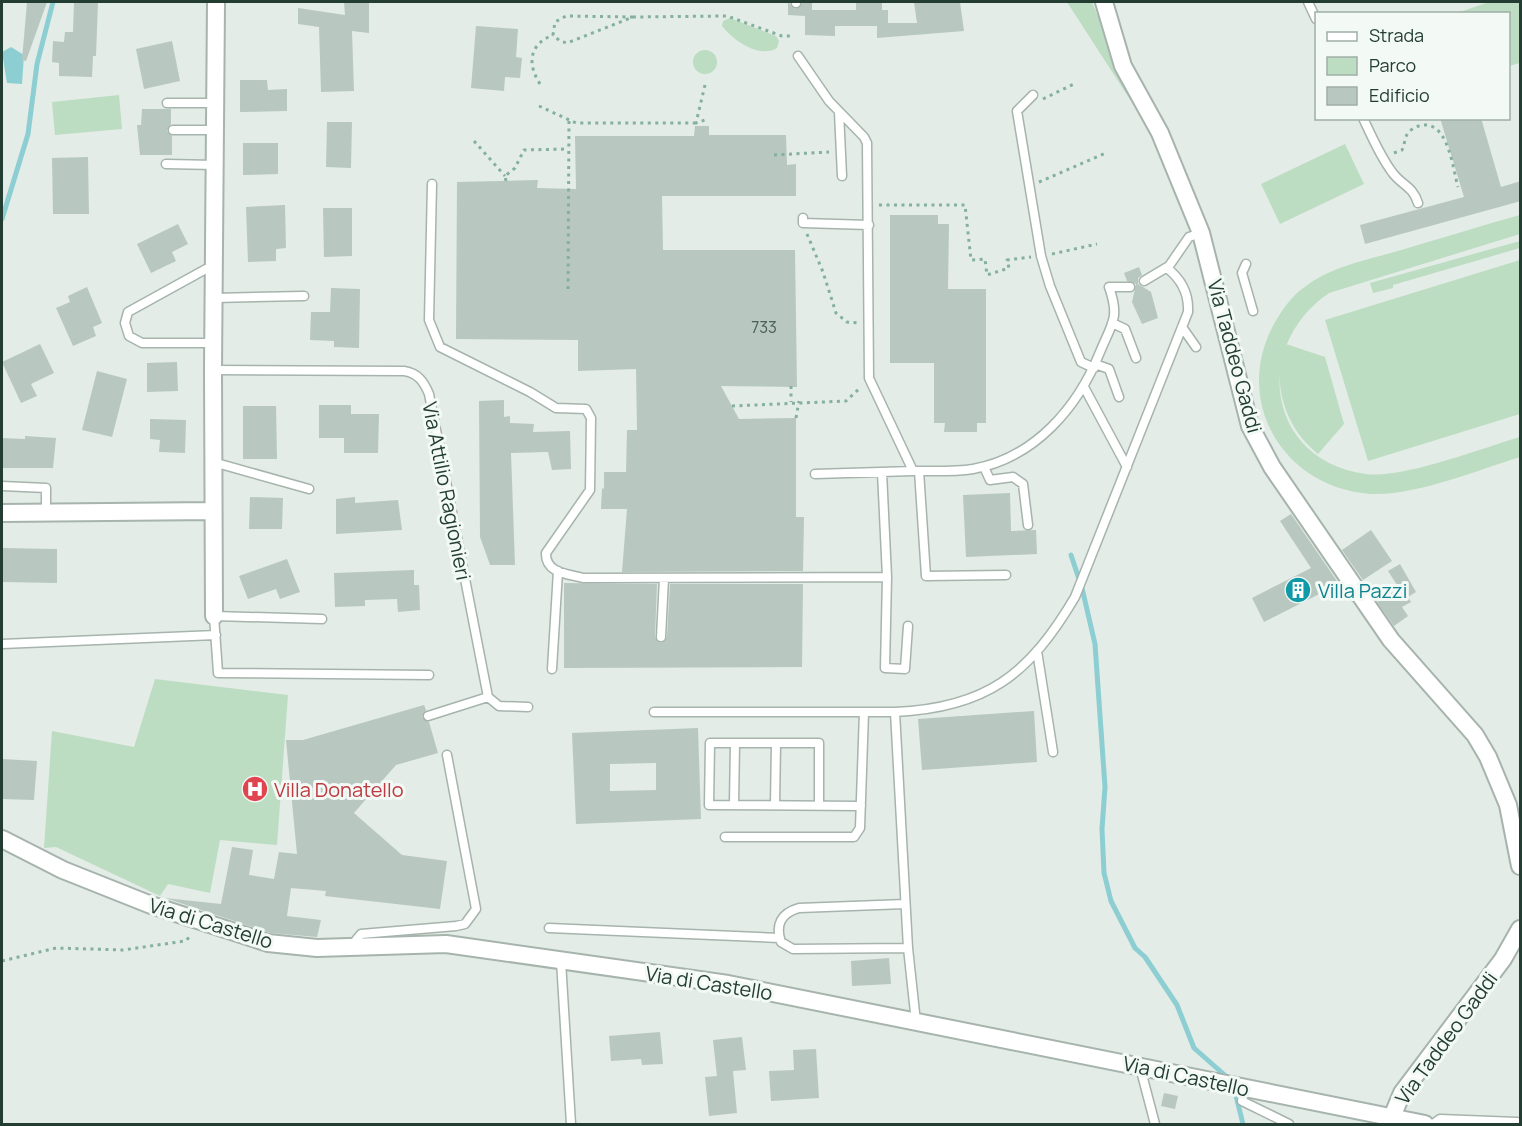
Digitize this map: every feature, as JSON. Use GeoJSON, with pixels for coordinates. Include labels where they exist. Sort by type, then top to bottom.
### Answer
{"type":"FeatureCollection","features":[{"type":"Feature","properties":{"kind":"street"},"geometry":{"type":"LineString","coordinates":[[214,616],[213,343],[216,2]]}},
{"type":"Feature","properties":{"kind":"street","name":"Via Taddeo Gaddi"},"geometry":{"type":"LineString","coordinates":[[1104,2],[1123,66],[1156,126],[1201,233],[1250,426],[1272,467],[1391,640],[1476,735],[1492,765],[1508,805],[1521,866]]}},
{"type":"Feature","properties":{"kind":"street"},"geometry":{"type":"LineString","coordinates":[[2,513],[213,511]]}},
{"type":"Feature","properties":{"kind":"street","name":"Via di Castello"},"geometry":{"type":"LineString","coordinates":[[2,839],[63,870],[205,924],[268,943],[317,948],[446,944],[728,984],[1425,1125]]}},
{"type":"Feature","properties":{"kind":"street","name":"Via Taddeo Gaddi"},"geometry":{"type":"LineString","coordinates":[[1392,1117],[1402,1093],[1503,958],[1521,929]]}},
{"type":"Feature","properties":{"kind":"lane"},"geometry":{"type":"LineString","coordinates":[[798,56],[839,112],[867,143],[869,378],[916,471],[926,576],[1006,576]]}},
{"type":"Feature","properties":{"kind":"lane"},"geometry":{"type":"LineString","coordinates":[[1035,99],[1017,111],[1041,256],[1050,286],[1081,362],[1109,369],[1119,397]]}},
{"type":"Feature","properties":{"kind":"lane"},"geometry":{"type":"LineString","coordinates":[[167,103],[215,103]]}},
{"type":"Feature","properties":{"kind":"lane"},"geometry":{"type":"LineString","coordinates":[[839,112],[842,176]]}},
{"type":"Feature","properties":{"kind":"lane"},"geometry":{"type":"LineString","coordinates":[[1364,120],[1394,176],[1414,191],[1418,203]]}},
{"type":"Feature","properties":{"kind":"lane"},"geometry":{"type":"LineString","coordinates":[[173,130],[215,130]]}},
{"type":"Feature","properties":{"kind":"lane"},"geometry":{"type":"LineString","coordinates":[[166,164],[215,165]]}},
{"type":"Feature","properties":{"kind":"lane"},"geometry":{"type":"LineString","coordinates":[[432,184],[429,320],[435,340],[447,353],[530,392],[545,403],[556,408],[586,409],[591,418],[590,490],[546,553],[549,565],[558,571],[583,578],[887,577]]}},
{"type":"Feature","properties":{"kind":"lane"},"geometry":{"type":"LineString","coordinates":[[803,221],[868,225]]}},
{"type":"Feature","properties":{"kind":"lane"},"geometry":{"type":"LineString","coordinates":[[1144,281],[1167,268],[1189,237],[1201,233]]}},
{"type":"Feature","properties":{"kind":"lane"},"geometry":{"type":"LineString","coordinates":[[1246,264],[1242,273],[1253,311]]}},
{"type":"Feature","properties":{"kind":"lane"},"geometry":{"type":"LineString","coordinates":[[213,343],[142,343],[129,336],[125,323],[128,312],[206,269],[214,268]]}},
{"type":"Feature","properties":{"kind":"lane"},"geometry":{"type":"LineString","coordinates":[[654,712],[917,711],[971,700],[1008,680],[1036,651],[1075,597],[1188,312],[1189,301],[1180,282],[1167,268]]}},
{"type":"Feature","properties":{"kind":"lane"},"geometry":{"type":"LineString","coordinates":[[815,474],[964,471],[1007,458],[1035,441],[1058,421],[1084,387],[1116,311],[1109,287],[1130,287]]}},
{"type":"Feature","properties":{"kind":"lane"},"geometry":{"type":"LineString","coordinates":[[214,298],[304,296]]}},
{"type":"Feature","properties":{"kind":"lane"},"geometry":{"type":"LineString","coordinates":[[1112,323],[1125,329],[1136,358]]}},
{"type":"Feature","properties":{"kind":"lane"},"geometry":{"type":"LineString","coordinates":[[1182,327],[1196,347]]}},
{"type":"Feature","properties":{"kind":"lane","name":"Via Attilio Ragionieri"},"geometry":{"type":"LineString","coordinates":[[213,370],[404,371],[414,373],[421,379],[429,394],[488,697]]}},
{"type":"Feature","properties":{"kind":"lane"},"geometry":{"type":"LineString","coordinates":[[1084,387],[1127,467]]}},
{"type":"Feature","properties":{"kind":"lane"},"geometry":{"type":"LineString","coordinates":[[213,462],[309,489]]}},
{"type":"Feature","properties":{"kind":"lane"},"geometry":{"type":"LineString","coordinates":[[984,466],[990,480],[1013,477],[1023,484],[1028,525]]}},
{"type":"Feature","properties":{"kind":"lane"},"geometry":{"type":"LineString","coordinates":[[882,472],[887,577],[885,668],[905,669],[908,626]]}},
{"type":"Feature","properties":{"kind":"lane"},"geometry":{"type":"LineString","coordinates":[[2,486],[46,488],[46,512]]}},
{"type":"Feature","properties":{"kind":"lane"},"geometry":{"type":"LineString","coordinates":[[552,669],[558,571]]}},
{"type":"Feature","properties":{"kind":"lane"},"geometry":{"type":"LineString","coordinates":[[661,637],[664,578]]}},
{"type":"Feature","properties":{"kind":"lane"},"geometry":{"type":"LineString","coordinates":[[322,618],[214,616],[218,673],[429,675]]}},
{"type":"Feature","properties":{"kind":"lane"},"geometry":{"type":"LineString","coordinates":[[2,645],[216,634]]}},
{"type":"Feature","properties":{"kind":"lane"},"geometry":{"type":"LineString","coordinates":[[1036,651],[1053,752]]}},
{"type":"Feature","properties":{"kind":"lane"},"geometry":{"type":"LineString","coordinates":[[428,716],[488,697],[499,706],[528,707]]}},
{"type":"Feature","properties":{"kind":"lane"},"geometry":{"type":"LineString","coordinates":[[725,837],[854,837],[860,828],[864,712]]}},
{"type":"Feature","properties":{"kind":"lane"},"geometry":{"type":"LineString","coordinates":[[895,712],[905,904],[916,1023]]}},
{"type":"Feature","properties":{"kind":"lane"},"geometry":{"type":"LineString","coordinates":[[819,805],[819,743],[710,743],[710,805],[861,806]]}},
{"type":"Feature","properties":{"kind":"lane"},"geometry":{"type":"LineString","coordinates":[[734,805],[735,743]]}},
{"type":"Feature","properties":{"kind":"lane"},"geometry":{"type":"LineString","coordinates":[[775,805],[776,743]]}},
{"type":"Feature","properties":{"kind":"lane"},"geometry":{"type":"LineString","coordinates":[[357,947],[356,940],[361,934],[456,926],[465,924],[476,909],[447,755]]}},
{"type":"Feature","properties":{"kind":"lane"},"geometry":{"type":"LineString","coordinates":[[905,904],[799,908],[785,914],[779,921],[779,938],[785,946],[800,950],[908,948]]}},
{"type":"Feature","properties":{"kind":"lane"},"geometry":{"type":"LineString","coordinates":[[549,928],[779,938]]}},
{"type":"Feature","properties":{"kind":"lane"},"geometry":{"type":"LineString","coordinates":[[561,961],[571,1125]]}},
{"type":"Feature","properties":{"kind":"lane"},"geometry":{"type":"LineString","coordinates":[[1140,1067],[1155,1125]]}},
{"type":"Feature","properties":{"kind":"lane"},"geometry":{"type":"LineString","coordinates":[[1244,1089],[1242,1101],[1289,1125]]}},
{"type":"Feature","properties":{"kind":"lane"},"geometry":{"type":"LineString","coordinates":[[1432,1125],[1440,1119],[1517,1122]]}},
{"type":"Feature","properties":{"kind":"path"},"geometry":{"type":"LineString","coordinates":[[553,34],[555,22],[566,16],[728,16],[751,22],[782,36],[794,36]]}},
{"type":"Feature","properties":{"kind":"path"},"geometry":{"type":"LineString","coordinates":[[553,34],[560,41],[567,43],[633,17]]}},
{"type":"Feature","properties":{"kind":"path"},"geometry":{"type":"LineString","coordinates":[[540,84],[531,68],[533,52],[541,40],[553,34]]}},
{"type":"Feature","properties":{"kind":"path"},"geometry":{"type":"LineString","coordinates":[[1035,99],[1076,84]]}},
{"type":"Feature","properties":{"kind":"path"},"geometry":{"type":"LineString","coordinates":[[696,123],[705,85]]}},
{"type":"Feature","properties":{"kind":"path"},"geometry":{"type":"LineString","coordinates":[[539,106],[569,120],[696,123],[708,118]]}},
{"type":"Feature","properties":{"kind":"path"},"geometry":{"type":"LineString","coordinates":[[568,290],[567,148],[569,120]]}},
{"type":"Feature","properties":{"kind":"path"},"geometry":{"type":"LineString","coordinates":[[1374,142],[1393,152],[1400,152],[1410,130],[1423,124],[1432,127],[1443,136],[1458,187]]}},
{"type":"Feature","properties":{"kind":"path"},"geometry":{"type":"LineString","coordinates":[[474,141],[506,178],[515,168],[524,150],[567,148]]}},
{"type":"Feature","properties":{"kind":"path"},"geometry":{"type":"LineString","coordinates":[[774,155],[840,152]]}},
{"type":"Feature","properties":{"kind":"path"},"geometry":{"type":"LineString","coordinates":[[1030,186],[1106,153]]}},
{"type":"Feature","properties":{"kind":"path"},"geometry":{"type":"LineString","coordinates":[[869,205],[966,205],[970,260],[986,259],[987,275],[1009,268],[1007,260],[1041,256],[1097,244]]}},
{"type":"Feature","properties":{"kind":"path"},"geometry":{"type":"LineString","coordinates":[[803,221],[824,272],[836,313],[847,322],[869,323]]}},
{"type":"Feature","properties":{"kind":"path"},"geometry":{"type":"LineString","coordinates":[[732,406],[799,401],[846,401],[869,378]]}},
{"type":"Feature","properties":{"kind":"path"},"geometry":{"type":"LineString","coordinates":[[791,386],[791,402]]}},
{"type":"Feature","properties":{"kind":"path"},"geometry":{"type":"LineString","coordinates":[[796,418],[799,401]]}},
{"type":"Feature","properties":{"kind":"path"},"geometry":{"type":"LineString","coordinates":[[2,961],[56,948],[123,950],[185,941],[205,924]]}},
{"type":"Feature","properties":{"kind":"green space"},"geometry":{"type":"Polygon","coordinates":[[[1067,2],[1092,2],[1116,60],[1144,110],[1163,159],[1140,115],[1067,2]]]}},
{"type":"Feature","properties":{"kind":"green space"},"geometry":{"type":"Polygon","coordinates":[[[1489,2],[1520,2],[1520,63],[1510,66],[1510,12],[1460,12],[1489,2]]]}},
{"type":"Feature","properties":{"kind":"green space"},"geometry":{"type":"Polygon","coordinates":[[[730,18],[776,36],[779,41],[777,48],[770,51],[755,50],[739,42],[722,26],[723,21],[730,18]]]}},
{"type":"Feature","properties":{"kind":"green space"},"geometry":{"type":"Polygon","coordinates":[[[705,50],[710,51],[716,57],[716,67],[710,73],[705,74],[700,73],[694,67],[693,62],[694,57],[700,51],[705,50]]]}},
{"type":"Feature","properties":{"kind":"green space"},"geometry":{"type":"Polygon","coordinates":[[[119,95],[122,129],[55,135],[52,102],[119,95]]]}},
{"type":"Feature","properties":{"kind":"green space"},"geometry":{"type":"Polygon","coordinates":[[[1345,144],[1364,184],[1280,224],[1261,184],[1345,144]]]}},
{"type":"Feature","properties":{"kind":"green space"},"geometry":{"type":"Polygon","coordinates":[[[1520,215],[1520,234],[1329,293],[1304,316],[1288,342],[1280,371],[1281,399],[1290,426],[1308,448],[1333,465],[1366,474],[1400,472],[1443,462],[1520,437],[1520,457],[1426,487],[1388,494],[1371,494],[1340,488],[1313,476],[1291,458],[1274,436],[1263,410],[1259,382],[1262,353],[1274,324],[1292,298],[1327,273],[1520,215]]]}},
{"type":"Feature","properties":{"kind":"green space"},"geometry":{"type":"Polygon","coordinates":[[[1520,241],[1520,248],[1373,293],[1370,283],[1520,241]]]}},
{"type":"Feature","properties":{"kind":"green space"},"geometry":{"type":"Polygon","coordinates":[[[1520,260],[1520,414],[1368,461],[1325,320],[1520,260]]]}},
{"type":"Feature","properties":{"kind":"green space"},"geometry":{"type":"Polygon","coordinates":[[[1286,344],[1325,357],[1344,424],[1318,454],[1297,432],[1284,404],[1280,374],[1281,359],[1286,344]]]}},
{"type":"Feature","properties":{"kind":"green space"},"geometry":{"type":"Polygon","coordinates":[[[155,679],[288,695],[277,845],[220,840],[210,893],[168,884],[160,896],[56,847],[44,848],[52,731],[134,747],[155,679]]]}},
{"type":"Feature","properties":{"kind":"water"},"geometry":{"type":"Polygon","coordinates":[[[11,47],[24,55],[22,84],[7,83],[2,52],[11,47]]]}},
{"type":"Feature","properties":{"kind":"building"},"geometry":{"type":"Polygon","coordinates":[[[27,2],[47,2],[26,61],[22,60],[27,2]]]}},
{"type":"Feature","properties":{"kind":"building"},"geometry":{"type":"Polygon","coordinates":[[[74,2],[98,2],[96,56],[93,56],[92,77],[59,76],[59,63],[52,62],[53,41],[64,42],[65,32],[73,32],[74,2]]]}},
{"type":"Feature","properties":{"kind":"building"},"geometry":{"type":"Polygon","coordinates":[[[344,2],[369,2],[369,33],[352,31],[354,91],[321,92],[319,27],[298,24],[298,8],[345,15],[344,2]]]}},
{"type":"Feature","properties":{"kind":"building"},"geometry":{"type":"Polygon","coordinates":[[[788,2],[795,9],[802,3],[812,3],[812,10],[856,10],[856,2],[882,2],[882,10],[888,10],[888,23],[917,23],[914,2],[960,2],[964,31],[877,38],[877,26],[835,26],[835,36],[805,35],[805,16],[788,15],[788,2]]]}},
{"type":"Feature","properties":{"kind":"building"},"geometry":{"type":"Polygon","coordinates":[[[476,26],[518,29],[516,57],[522,58],[520,78],[505,77],[504,91],[471,88],[476,26]]]}},
{"type":"Feature","properties":{"kind":"building"},"geometry":{"type":"Polygon","coordinates":[[[172,41],[180,81],[144,89],[136,49],[172,41]]]}},
{"type":"Feature","properties":{"kind":"building"},"geometry":{"type":"Polygon","coordinates":[[[240,80],[267,80],[268,90],[287,89],[287,111],[240,112],[240,80]]]}},
{"type":"Feature","properties":{"kind":"building"},"geometry":{"type":"Polygon","coordinates":[[[142,109],[171,109],[171,124],[167,131],[172,136],[172,155],[140,155],[137,125],[141,125],[142,109]]]}},
{"type":"Feature","properties":{"kind":"building"},"geometry":{"type":"Polygon","coordinates":[[[1441,120],[1482,120],[1501,187],[1521,181],[1521,201],[1365,244],[1360,225],[1464,197],[1441,120]]]}},
{"type":"Feature","properties":{"kind":"building"},"geometry":{"type":"Polygon","coordinates":[[[327,122],[352,122],[351,168],[326,167],[327,122]]]}},
{"type":"Feature","properties":{"kind":"building"},"geometry":{"type":"Polygon","coordinates":[[[695,126],[709,126],[709,135],[786,135],[787,165],[796,164],[796,196],[662,196],[663,250],[795,250],[797,387],[721,386],[739,419],[796,418],[796,517],[804,517],[803,571],[622,572],[627,509],[601,509],[602,488],[604,489],[604,472],[626,472],[627,430],[637,430],[636,369],[578,371],[578,340],[456,339],[457,182],[538,180],[537,188],[576,189],[575,136],[694,136],[695,126]]]}},
{"type":"Feature","properties":{"kind":"building"},"geometry":{"type":"Polygon","coordinates":[[[243,143],[278,143],[278,174],[243,175],[243,143]]]}},
{"type":"Feature","properties":{"kind":"building"},"geometry":{"type":"Polygon","coordinates":[[[88,157],[89,214],[53,214],[52,158],[88,157]]]}},
{"type":"Feature","properties":{"kind":"building"},"geometry":{"type":"Polygon","coordinates":[[[285,205],[286,248],[276,249],[276,261],[248,262],[246,207],[285,205]]]}},
{"type":"Feature","properties":{"kind":"building"},"geometry":{"type":"Polygon","coordinates":[[[323,208],[352,208],[352,256],[324,257],[323,208]]]}},
{"type":"Feature","properties":{"kind":"building"},"geometry":{"type":"Polygon","coordinates":[[[890,215],[938,215],[938,224],[949,224],[948,289],[986,289],[986,423],[977,423],[977,432],[944,432],[945,423],[934,423],[934,363],[890,363],[890,215]]]}},
{"type":"Feature","properties":{"kind":"building"},"geometry":{"type":"Polygon","coordinates":[[[178,224],[188,244],[172,252],[176,261],[151,273],[137,244],[178,224]]]}},
{"type":"Feature","properties":{"kind":"building"},"geometry":{"type":"Polygon","coordinates":[[[1139,267],[1142,275],[1138,278],[1138,284],[1151,292],[1158,318],[1142,324],[1132,302],[1136,284],[1127,281],[1124,273],[1139,267]]]}},
{"type":"Feature","properties":{"kind":"building"},"geometry":{"type":"Polygon","coordinates":[[[87,287],[102,323],[93,327],[96,336],[73,346],[56,308],[70,302],[68,296],[87,287]]]}},
{"type":"Feature","properties":{"kind":"building"},"geometry":{"type":"Polygon","coordinates":[[[331,288],[360,289],[359,348],[334,347],[334,341],[310,340],[311,312],[330,312],[331,288]]]}},
{"type":"Feature","properties":{"kind":"building"},"geometry":{"type":"Polygon","coordinates":[[[40,344],[54,373],[31,384],[37,396],[21,403],[2,362],[40,344]]]}},
{"type":"Feature","properties":{"kind":"building"},"geometry":{"type":"Polygon","coordinates":[[[177,362],[178,391],[147,392],[147,363],[177,362]]]}},
{"type":"Feature","properties":{"kind":"building"},"geometry":{"type":"Polygon","coordinates":[[[97,371],[127,379],[112,437],[82,430],[97,371]]]}},
{"type":"Feature","properties":{"kind":"building"},"geometry":{"type":"Polygon","coordinates":[[[504,400],[504,417],[510,416],[510,423],[534,424],[533,432],[570,431],[571,469],[552,470],[548,452],[511,453],[515,565],[490,565],[480,537],[479,401],[504,400]]]}},
{"type":"Feature","properties":{"kind":"building"},"geometry":{"type":"Polygon","coordinates":[[[319,405],[351,405],[351,414],[379,414],[378,453],[344,453],[344,438],[319,438],[319,405]]]}},
{"type":"Feature","properties":{"kind":"building"},"geometry":{"type":"Polygon","coordinates":[[[243,406],[276,406],[277,459],[243,459],[243,406]]]}},
{"type":"Feature","properties":{"kind":"building"},"geometry":{"type":"Polygon","coordinates":[[[150,419],[186,420],[185,453],[159,452],[160,440],[150,439],[150,419]]]}},
{"type":"Feature","properties":{"kind":"building"},"geometry":{"type":"Polygon","coordinates":[[[25,436],[56,438],[53,468],[2,468],[2,438],[25,439],[25,436]]]}},
{"type":"Feature","properties":{"kind":"building"},"geometry":{"type":"Polygon","coordinates":[[[1010,493],[1011,531],[1036,530],[1037,554],[966,557],[963,495],[1010,493]]]}},
{"type":"Feature","properties":{"kind":"building"},"geometry":{"type":"Polygon","coordinates":[[[250,497],[283,498],[282,529],[249,529],[250,497]]]}},
{"type":"Feature","properties":{"kind":"building"},"geometry":{"type":"Polygon","coordinates":[[[355,497],[355,503],[398,500],[402,530],[336,534],[336,499],[355,497]]]}},
{"type":"Feature","properties":{"kind":"building","name":"Villa Pazzi"},"geometry":{"type":"Polygon","coordinates":[[[1291,514],[1339,584],[1264,622],[1252,598],[1311,568],[1280,521],[1291,514]]]}},
{"type":"Feature","properties":{"kind":"building"},"geometry":{"type":"Polygon","coordinates":[[[1371,530],[1392,561],[1363,580],[1342,550],[1371,530]]]}},
{"type":"Feature","properties":{"kind":"building"},"geometry":{"type":"Polygon","coordinates":[[[2,548],[57,549],[57,583],[2,582],[2,548]]]}},
{"type":"Feature","properties":{"kind":"building"},"geometry":{"type":"Polygon","coordinates":[[[287,559],[300,592],[280,599],[276,589],[248,599],[239,576],[287,559]]]}},
{"type":"Feature","properties":{"kind":"building"},"geometry":{"type":"Polygon","coordinates":[[[1400,564],[1416,592],[1408,597],[1411,602],[1402,607],[1408,616],[1394,626],[1377,602],[1399,588],[1388,571],[1400,564]]]}},
{"type":"Feature","properties":{"kind":"building"},"geometry":{"type":"Polygon","coordinates":[[[414,570],[414,585],[419,585],[420,610],[398,612],[397,599],[365,600],[365,606],[335,607],[334,573],[414,570]]]}},
{"type":"Feature","properties":{"kind":"building"},"geometry":{"type":"Polygon","coordinates":[[[564,583],[657,584],[655,637],[661,643],[667,637],[670,584],[803,584],[802,667],[564,668],[564,583]]]}},
{"type":"Feature","properties":{"kind":"building"},"geometry":{"type":"Polygon","coordinates":[[[424,705],[426,710],[422,717],[429,722],[438,753],[396,765],[354,813],[402,855],[447,861],[440,909],[325,896],[326,891],[291,888],[287,916],[321,920],[317,937],[270,933],[165,898],[221,904],[232,847],[253,850],[249,875],[274,879],[279,852],[297,854],[286,740],[303,740],[424,705]]]}},
{"type":"Feature","properties":{"kind":"building"},"geometry":{"type":"Polygon","coordinates":[[[1034,711],[1037,762],[922,770],[918,719],[1034,711]]]}},
{"type":"Feature","properties":{"kind":"building"},"geometry":{"type":"Polygon","coordinates":[[[698,728],[701,819],[576,824],[572,733],[698,728]],[[656,763],[610,764],[610,791],[656,790],[656,763]]]}},
{"type":"Feature","properties":{"kind":"building"},"geometry":{"type":"Polygon","coordinates":[[[2,759],[37,761],[34,800],[2,799],[2,759]]]}},
{"type":"Feature","properties":{"kind":"building"},"geometry":{"type":"Polygon","coordinates":[[[889,958],[891,984],[852,986],[851,961],[889,958]]]}},
{"type":"Feature","properties":{"kind":"building"},"geometry":{"type":"Polygon","coordinates":[[[660,1032],[663,1064],[642,1065],[641,1059],[611,1061],[609,1036],[660,1032]]]}},
{"type":"Feature","properties":{"kind":"building"},"geometry":{"type":"Polygon","coordinates":[[[742,1037],[746,1070],[733,1071],[737,1113],[709,1116],[705,1077],[717,1076],[713,1040],[742,1037]]]}},
{"type":"Feature","properties":{"kind":"building"},"geometry":{"type":"Polygon","coordinates":[[[816,1049],[819,1098],[771,1101],[769,1071],[794,1070],[793,1050],[816,1049]]]}},
{"type":"Feature","properties":{"kind":"building"},"geometry":{"type":"Polygon","coordinates":[[[1164,1093],[1178,1096],[1175,1109],[1161,1106],[1164,1093]]]}},
{"type":"Feature","properties":{"kind":"waterway"},"geometry":{"type":"LineString","coordinates":[[2,219],[28,134],[37,64],[53,2]]}},
{"type":"Feature","properties":{"kind":"waterway"},"geometry":{"type":"LineString","coordinates":[[1071,555],[1082,588],[1095,644],[1105,787],[1102,829],[1104,873],[1111,901],[1135,948],[1145,957],[1177,1005],[1194,1048],[1228,1078]]}},
{"type":"Feature","properties":{"kind":"waterway"},"geometry":{"type":"LineString","coordinates":[[1234,1088],[1243,1124]]}},
{"type":"Feature","properties":{"kind":"place","name":"Villa Pazzi"},"geometry":{"type":"Point","coordinates":[1298,590]}},
{"type":"Feature","properties":{"kind":"place","name":"Villa Donatello"},"geometry":{"type":"Point","coordinates":[255,789]}}]}
